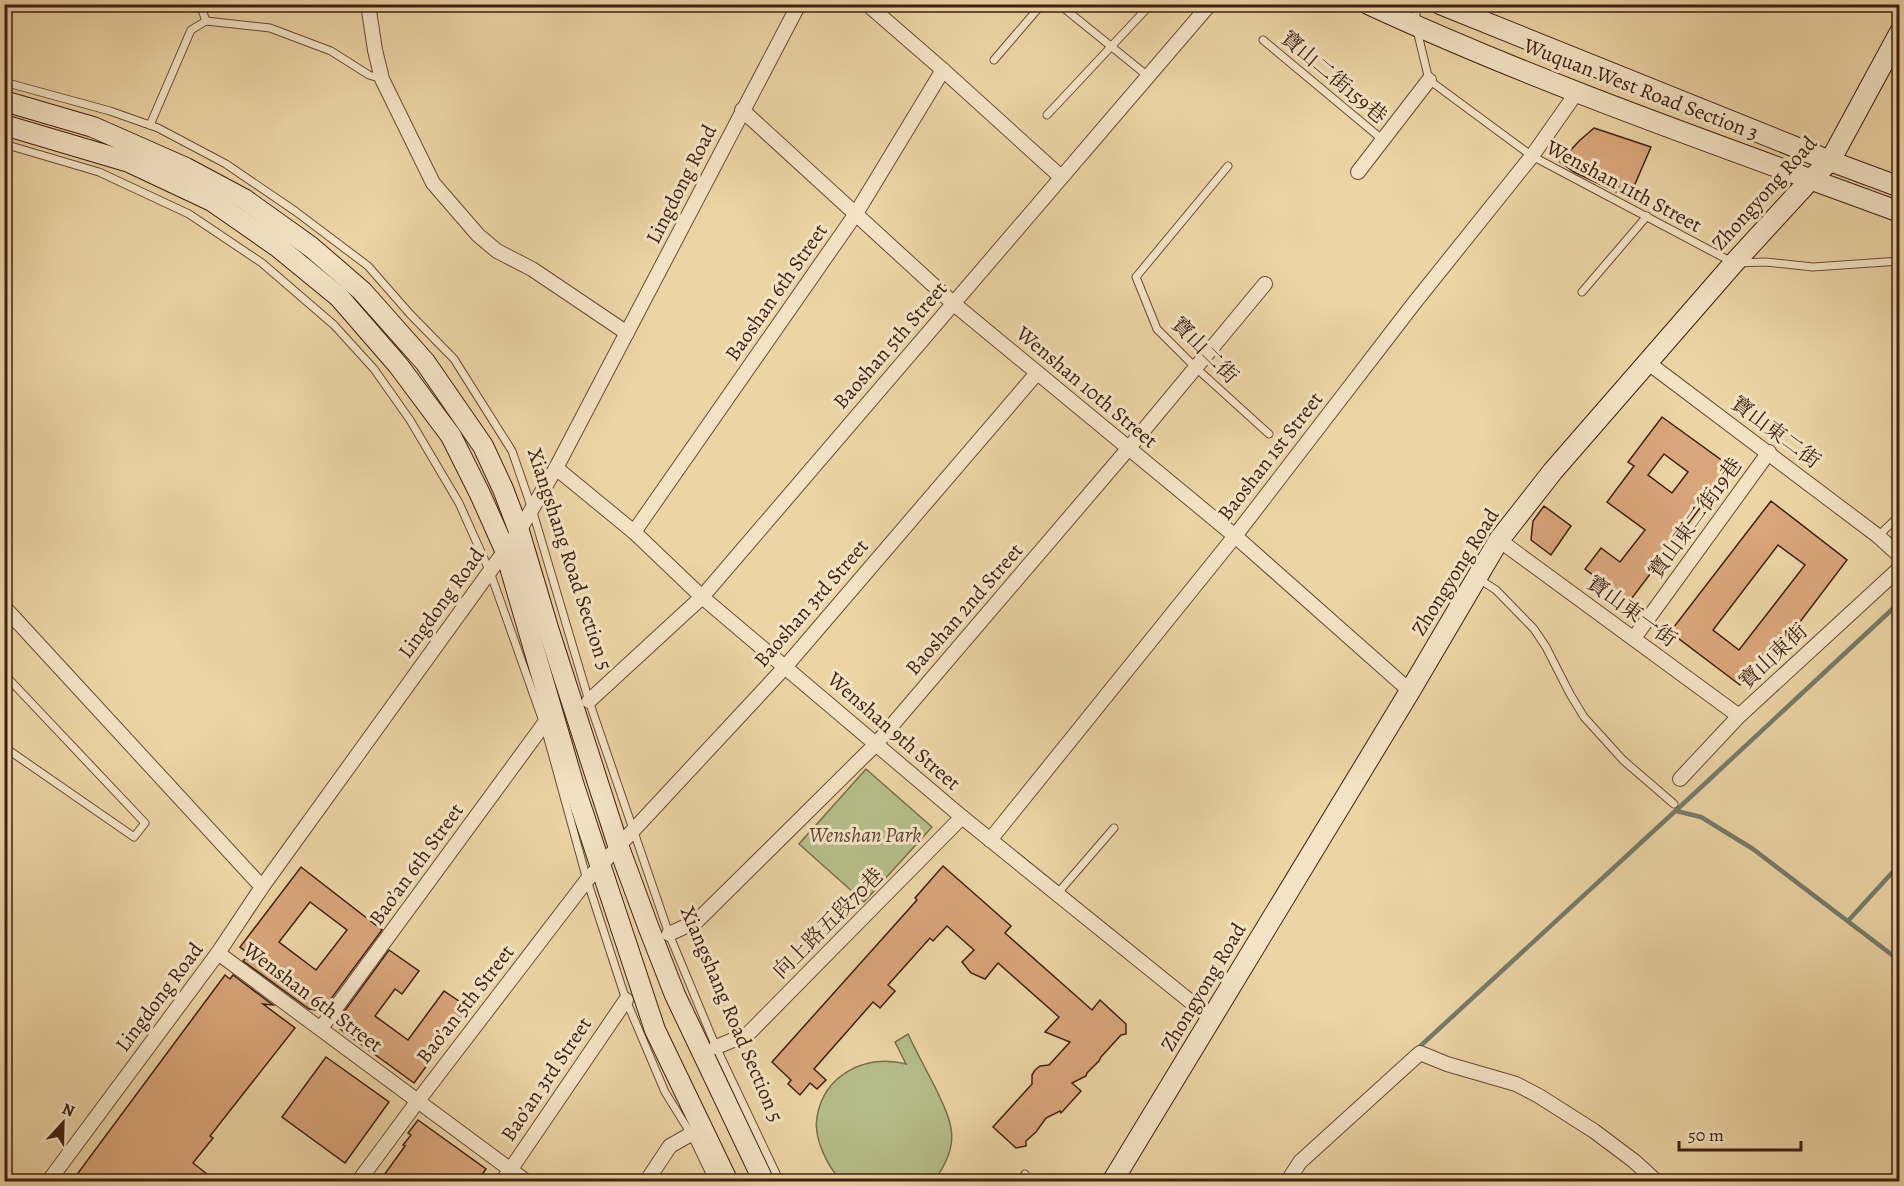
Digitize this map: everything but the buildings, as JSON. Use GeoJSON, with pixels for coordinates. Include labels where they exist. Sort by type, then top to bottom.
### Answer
{"type":"FeatureCollection","features":[{"type":"Feature","properties":{"kind":"main road","name":"Wuquan West Road Section 3"},"geometry":{"type":"LineString","coordinates":[[1368,4],[1577,92],[1899,212]]}},
{"type":"Feature","properties":{"kind":"main road","name":"Wuquan West Road Section 3"},"geometry":{"type":"LineString","coordinates":[[1440,4],[1899,187]]}},
{"type":"Feature","properties":{"kind":"main road","name":"Zhongyong Road"},"geometry":{"type":"LineString","coordinates":[[1112,1181],[1410,692],[1499,540],[1553,471],[1647,362],[1734,263],[1830,161],[1899,32]]}},
{"type":"Feature","properties":{"kind":"main road","name":"Xiangshang Road Section 5"},"geometry":{"type":"LineString","coordinates":[[4,101],[93,127],[186,168],[244,199],[311,247],[362,291],[425,362],[483,446],[519,531],[551,640],[603,861],[655,1030],[728,1182]]}},
{"type":"Feature","properties":{"kind":"main road","name":"Xiangshang Road Section 5"},"geometry":{"type":"LineString","coordinates":[[4,124],[129,162],[212,201],[278,247],[339,297],[399,365],[451,436],[505,550],[574,786],[603,861],[675,995],[764,1182]]}},
{"type":"Feature","properties":{"kind":"street"},"geometry":{"type":"LineString","coordinates":[[368,4],[382,79],[433,183],[478,236],[497,251],[532,269],[627,333]]}},
{"type":"Feature","properties":{"kind":"street","name":"Lingdong Road"},"geometry":{"type":"LineString","coordinates":[[48,1182],[218,953],[262,887],[519,531],[556,468],[799,4]]}},
{"type":"Feature","properties":{"kind":"street"},"geometry":{"type":"LineString","coordinates":[[867,4],[1061,177]]}},
{"type":"Feature","properties":{"kind":"street","name":"Baoshan 5th Street"},"geometry":{"type":"LineString","coordinates":[[589,701],[702,597],[1210,4]]}},
{"type":"Feature","properties":{"kind":"street","name":"Baoshan 6th Street"},"geometry":{"type":"LineString","coordinates":[[634,532],[855,215],[943,70]]}},
{"type":"Feature","properties":{"kind":"street"},"geometry":{"type":"LineString","coordinates":[[1358,172],[1429,80]]}},
{"type":"Feature","properties":{"kind":"street","name":"Baoshan 1st Street"},"geometry":{"type":"LineString","coordinates":[[990,840],[1234,536],[1415,302],[1532,156],[1577,92]]}},
{"type":"Feature","properties":{"kind":"street","name":"Wenshan 10th Street"},"geometry":{"type":"LineString","coordinates":[[742,110],[954,304],[1234,536],[1410,692]]}},
{"type":"Feature","properties":{"kind":"street","name":"Baoshan 2nd Street"},"geometry":{"type":"LineString","coordinates":[[669,934],[697,921],[876,744],[1128,449],[1265,284]]}},
{"type":"Feature","properties":{"kind":"street","name":"寶山東二街"},"geometry":{"type":"LineString","coordinates":[[1647,362],[1769,452],[1878,536],[1899,556]]}},
{"type":"Feature","properties":{"kind":"street","name":"Baoshan 3rd Street"},"geometry":{"type":"LineString","coordinates":[[603,861],[786,666],[1037,373]]}},
{"type":"Feature","properties":{"kind":"street","name":"寶山東二街19巷"},"geometry":{"type":"LineString","coordinates":[[1634,638],[1769,452]]}},
{"type":"Feature","properties":{"kind":"street","name":"Wenshan 9th Street"},"geometry":{"type":"LineString","coordinates":[[556,468],[634,532],[702,597],[962,817],[1212,1018]]}},
{"type":"Feature","properties":{"kind":"street","name":"寶山東一街"},"geometry":{"type":"LineString","coordinates":[[1499,540],[1739,716]]}},
{"type":"Feature","properties":{"kind":"street","name":"寶山東街"},"geometry":{"type":"LineString","coordinates":[[1680,779],[1739,716],[1899,568]]}},
{"type":"Feature","properties":{"kind":"street"},"geometry":{"type":"LineString","coordinates":[[4,607],[262,887]]}},
{"type":"Feature","properties":{"kind":"street","name":"Bao’an 6th Street"},"geometry":{"type":"LineString","coordinates":[[321,1028],[544,724]]}},
{"type":"Feature","properties":{"kind":"street","name":"向上路五段70巷"},"geometry":{"type":"LineString","coordinates":[[716,1047],[748,1034],[962,817]]}},
{"type":"Feature","properties":{"kind":"street","name":"Bao’an 5th Street"},"geometry":{"type":"LineString","coordinates":[[358,1182],[603,861]]}},
{"type":"Feature","properties":{"kind":"street","name":"Wenshan 6th Street"},"geometry":{"type":"LineString","coordinates":[[218,953],[527,1182]]}},
{"type":"Feature","properties":{"kind":"street","name":"Bao’an 3rd Street"},"geometry":{"type":"LineString","coordinates":[[502,1182],[626,1000]]}},
{"type":"Feature","properties":{"kind":"street"},"geometry":{"type":"LineString","coordinates":[[1287,1182],[1300,1162],[1420,1053],[1447,1064],[1516,1084],[1539,1096],[1594,1131],[1634,1161],[1657,1182]]}},
{"type":"Feature","properties":{"kind":"street"},"geometry":{"type":"LineString","coordinates":[[646,1182],[670,1146],[690,1134]]}},
{"type":"Feature","properties":{"kind":"lane"},"geometry":{"type":"LineString","coordinates":[[200,4],[206,21]]}},
{"type":"Feature","properties":{"kind":"lane"},"geometry":{"type":"LineString","coordinates":[[994,60],[1042,4]]}},
{"type":"Feature","properties":{"kind":"lane"},"geometry":{"type":"LineString","coordinates":[[1047,115],[1151,4]]}},
{"type":"Feature","properties":{"kind":"lane"},"geometry":{"type":"LineString","coordinates":[[1416,4],[1416,26],[1429,80]]}},
{"type":"Feature","properties":{"kind":"lane"},"geometry":{"type":"LineString","coordinates":[[1060,5],[1149,77]]}},
{"type":"Feature","properties":{"kind":"lane"},"geometry":{"type":"LineString","coordinates":[[150,125],[191,30],[206,21],[270,28],[331,51],[369,75],[382,79]]}},
{"type":"Feature","properties":{"kind":"lane","name":"寶山二街159巷"},"geometry":{"type":"LineString","coordinates":[[1263,40],[1383,140]]}},
{"type":"Feature","properties":{"kind":"lane","name":"Wenshan 11th Street"},"geometry":{"type":"LineString","coordinates":[[1429,80],[1532,156],[1734,263]]}},
{"type":"Feature","properties":{"kind":"lane","name":"Xiangshang Road Section 5"},"geometry":{"type":"LineString","coordinates":[[4,82],[110,111],[150,125],[226,164],[295,211],[368,266],[454,359],[512,451],[532,509],[589,701],[669,934],[716,1047],[780,1182]]}},
{"type":"Feature","properties":{"kind":"lane","name":"Xiangshang Road Section 5"},"geometry":{"type":"LineString","coordinates":[[4,144],[99,172],[189,214],[262,263],[334,325],[374,369],[410,420],[459,503],[490,572],[544,724],[603,861],[626,1000],[665,1092],[690,1134],[714,1182]]}},
{"type":"Feature","properties":{"kind":"lane","name":"寶山二街"},"geometry":{"type":"LineString","coordinates":[[1228,166],[1136,277],[1157,329],[1269,434]]}},
{"type":"Feature","properties":{"kind":"lane"},"geometry":{"type":"LineString","coordinates":[[1582,292],[1647,216]]}},
{"type":"Feature","properties":{"kind":"lane"},"geometry":{"type":"LineString","coordinates":[[1734,263],[1766,262],[1813,267],[1899,261]]}},
{"type":"Feature","properties":{"kind":"lane"},"geometry":{"type":"LineString","coordinates":[[1878,536],[1899,515]]}},
{"type":"Feature","properties":{"kind":"lane"},"geometry":{"type":"LineString","coordinates":[[1477,578],[1496,590],[1534,629],[1584,717],[1623,760],[1674,804]]}},
{"type":"Feature","properties":{"kind":"lane"},"geometry":{"type":"LineString","coordinates":[[4,674],[145,823],[134,837],[4,747]]}},
{"type":"Feature","properties":{"kind":"lane"},"geometry":{"type":"LineString","coordinates":[[1057,894],[1114,828]]}},
{"type":"Feature","properties":{"kind":"lane"},"geometry":{"type":"LineString","coordinates":[[1020,1182],[1026,1174]]}},
{"type":"Feature","properties":{"kind":"green space","name":"Wenshan Park"},"geometry":{"type":"Polygon","coordinates":[[[866,769],[932,827],[864,902],[799,844],[866,769]]]}},
{"type":"Feature","properties":{"kind":"green space"},"geometry":{"type":"Polygon","coordinates":[[[908,1034],[950,1122],[951,1144],[943,1168],[934,1181],[841,1181],[831,1168],[819,1143],[816,1125],[821,1102],[828,1089],[838,1079],[862,1065],[891,1061],[906,1064],[895,1042],[908,1034]]]}},
{"type":"Feature","properties":{"kind":"waterway"},"geometry":{"type":"LineString","coordinates":[[1415,1051],[1900,602]]}},
{"type":"Feature","properties":{"kind":"waterway"},"geometry":{"type":"LineString","coordinates":[[1676,811],[1701,817],[1753,849],[1900,961]]}},
{"type":"Feature","properties":{"kind":"waterway"},"geometry":{"type":"LineString","coordinates":[[1848,921],[1900,864]]}}]}
